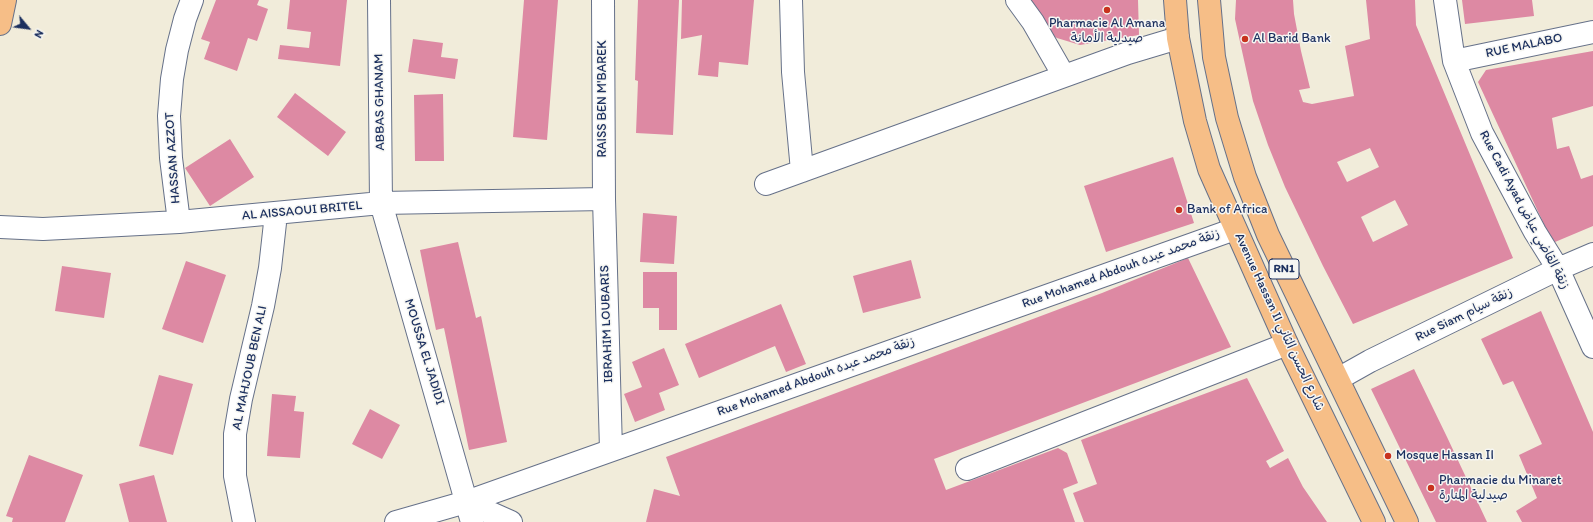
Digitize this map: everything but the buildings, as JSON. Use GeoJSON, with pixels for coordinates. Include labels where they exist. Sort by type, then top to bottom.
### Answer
{"type":"FeatureCollection","features":[{"type":"Feature","properties":{"kind":"main road"},"geometry":{"type":"LineString","coordinates":[[0,24],[5,0]]}},
{"type":"Feature","properties":{"kind":"main road","name":"Avenue Hassan II شارع الحسن الثاني"},"geometry":{"type":"LineString","coordinates":[[1174,0],[1178,38],[1195,121],[1209,169],[1287,344],[1374,522]]}},
{"type":"Feature","properties":{"kind":"main road","name":"Avenue Hassan II شارع الحسن الثاني"},"geometry":{"type":"LineString","coordinates":[[1209,0],[1214,57],[1227,118],[1245,177],[1268,235],[1407,522]]}},
{"type":"Feature","properties":{"kind":"street","name":"HASSAN AZZOT"},"geometry":{"type":"LineString","coordinates":[[179,222],[171,158],[169,116],[172,79],[177,50],[185,18],[192,0]]}},
{"type":"Feature","properties":{"kind":"street","name":"ABBAS GHANAM"},"geometry":{"type":"LineString","coordinates":[[379,0],[381,204]]}},
{"type":"Feature","properties":{"kind":"street","name":"RAISS BEN M'BAREK"},"geometry":{"type":"LineString","coordinates":[[603,0],[604,198]]}},
{"type":"Feature","properties":{"kind":"street"},"geometry":{"type":"LineString","coordinates":[[791,0],[793,72],[802,171]]}},
{"type":"Feature","properties":{"kind":"street"},"geometry":{"type":"LineString","coordinates":[[1017,0],[1033,22],[1064,76]]}},
{"type":"Feature","properties":{"kind":"street","name":"Rue Cadi Ayad زنقة القاضي عياض"},"geometry":{"type":"LineString","coordinates":[[1445,0],[1454,61],[1482,133],[1558,269],[1593,347]]}},
{"type":"Feature","properties":{"kind":"street","name":"RUE MALABO"},"geometry":{"type":"LineString","coordinates":[[1454,61],[1593,32]]}},
{"type":"Feature","properties":{"kind":"street"},"geometry":{"type":"LineString","coordinates":[[766,184],[1128,53],[1178,38]]}},
{"type":"Feature","properties":{"kind":"street","name":"AL AISSAOUI BRITEL"},"geometry":{"type":"LineString","coordinates":[[0,227],[43,229],[179,222],[381,204],[604,198]]}},
{"type":"Feature","properties":{"kind":"street","name":"IBRAHIM LOUBARIS"},"geometry":{"type":"LineString","coordinates":[[604,198],[611,450]]}},
{"type":"Feature","properties":{"kind":"street","name":"MOUSSA EL JADIDI"},"geometry":{"type":"LineString","coordinates":[[381,204],[472,522]]}},
{"type":"Feature","properties":{"kind":"street","name":"AL MAHJOUB BEN ALI"},"geometry":{"type":"LineString","coordinates":[[244,522],[235,476],[235,434],[267,283],[276,214]]}},
{"type":"Feature","properties":{"kind":"street","name":"Rue Mohamed Abdouh زنقة محمد عبده"},"geometry":{"type":"LineString","coordinates":[[396,522],[466,502],[1235,229]]}},
{"type":"Feature","properties":{"kind":"street","name":"Rue Siam زنقة سيام"},"geometry":{"type":"LineString","coordinates":[[1338,379],[1370,361],[1558,269],[1593,254]]}},
{"type":"Feature","properties":{"kind":"street"},"geometry":{"type":"LineString","coordinates":[[967,469],[1287,344]]}},
{"type":"Feature","properties":{"kind":"street"},"geometry":{"type":"LineString","coordinates":[[466,502],[511,522]]}},
{"type":"Feature","properties":{"kind":"place","name":"Pharmacie Al Amana صيدلية الأمانة"},"geometry":{"type":"Point","coordinates":[1107,10]}},
{"type":"Feature","properties":{"kind":"place","name":"Al Barid Bank"},"geometry":{"type":"Point","coordinates":[1245,39]}},
{"type":"Feature","properties":{"kind":"place","name":"Bank of Africa"},"geometry":{"type":"Point","coordinates":[1179,210]}},
{"type":"Feature","properties":{"kind":"place","name":"Mosque Hassan II"},"geometry":{"type":"Point","coordinates":[1388,456]}},
{"type":"Feature","properties":{"kind":"place","name":"Pharmacie du Minaret صيدلية المنارة"},"geometry":{"type":"Point","coordinates":[1431,488]}}]}
